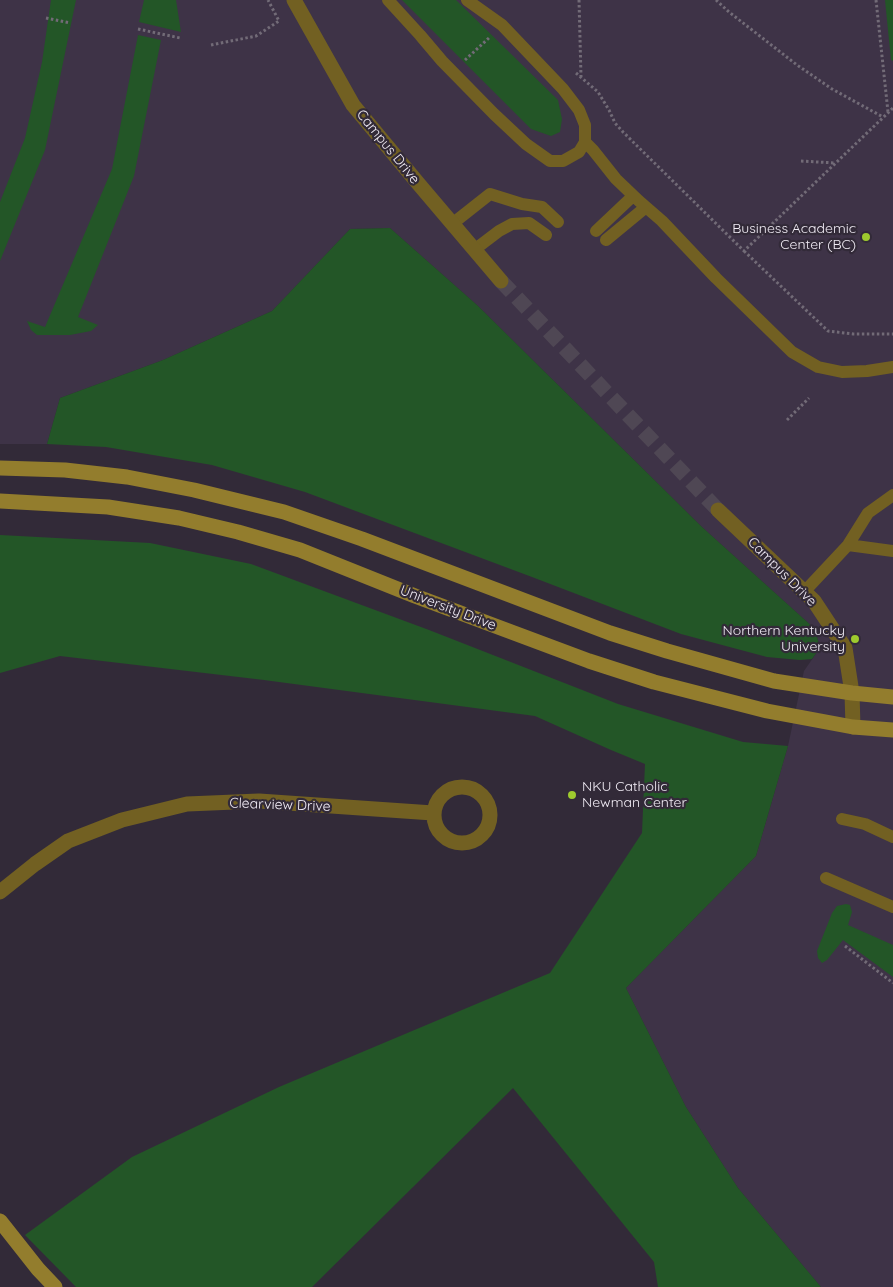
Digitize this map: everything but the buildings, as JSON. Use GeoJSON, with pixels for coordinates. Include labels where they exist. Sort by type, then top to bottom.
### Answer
{"type":"FeatureCollection","features":[{"type":"Feature","properties":{"kind":"street","name":"Campus Drive"},"geometry":{"type":"LineString","coordinates":[[294,0],[354,105],[501,281]]}},
{"type":"Feature","properties":{"kind":"street"},"geometry":{"type":"LineString","coordinates":[[0,468],[65,470],[127,477],[194,490],[284,512],[362,539],[610,633],[667,651],[774,681],[893,697]]}},
{"type":"Feature","properties":{"kind":"street","name":"University Drive"},"geometry":{"type":"LineString","coordinates":[[0,501],[108,507],[179,518],[238,532],[300,550],[589,661],[654,682],[767,711],[853,727],[893,730]]}},
{"type":"Feature","properties":{"kind":"street","name":"Campus Drive"},"geometry":{"type":"LineString","coordinates":[[718,510],[814,601],[845,648],[852,693],[853,727]]}},
{"type":"Feature","properties":{"kind":"street","name":"Clearview Drive"},"geometry":{"type":"LineString","coordinates":[[0,892],[68,841],[122,820],[187,804],[259,801],[433,813]]}},
{"type":"Feature","properties":{"kind":"street"},"geometry":{"type":"LineString","coordinates":[[0,1221],[38,1269],[55,1287]]}},
{"type":"Feature","properties":{"kind":"lane"},"geometry":{"type":"LineString","coordinates":[[388,0],[442,61],[526,144],[550,161],[564,161],[579,152],[585,142],[585,125],[579,110],[563,89],[502,25],[466,0]]}},
{"type":"Feature","properties":{"kind":"lane"},"geometry":{"type":"LineString","coordinates":[[585,142],[594,150],[616,179],[662,221],[716,278],[792,352],[818,367],[842,372],[893,367]]}},
{"type":"Feature","properties":{"kind":"lane"},"geometry":{"type":"LineString","coordinates":[[452,224],[490,194],[522,204],[542,207],[558,222]]}},
{"type":"Feature","properties":{"kind":"lane"},"geometry":{"type":"LineString","coordinates":[[596,231],[633,196]]}},
{"type":"Feature","properties":{"kind":"lane"},"geometry":{"type":"LineString","coordinates":[[606,240],[646,207]]}},
{"type":"Feature","properties":{"kind":"lane"},"geometry":{"type":"LineString","coordinates":[[474,250],[499,231],[512,224],[529,223],[546,235]]}},
{"type":"Feature","properties":{"kind":"lane"},"geometry":{"type":"LineString","coordinates":[[804,592],[848,545],[868,513],[893,495]]}},
{"type":"Feature","properties":{"kind":"lane"},"geometry":{"type":"LineString","coordinates":[[848,545],[893,551]]}},
{"type":"Feature","properties":{"kind":"lane"},"geometry":{"type":"LineString","coordinates":[[842,818],[865,824],[893,837]]}},
{"type":"Feature","properties":{"kind":"lane"},"geometry":{"type":"LineString","coordinates":[[826,878],[893,907]]}},
{"type":"Feature","properties":{"kind":"path"},"geometry":{"type":"LineString","coordinates":[[211,45],[256,36],[279,21],[268,0]]}},
{"type":"Feature","properties":{"kind":"path"},"geometry":{"type":"LineString","coordinates":[[579,0],[581,77]]}},
{"type":"Feature","properties":{"kind":"path"},"geometry":{"type":"LineString","coordinates":[[716,0],[797,65],[832,89],[883,117]]}},
{"type":"Feature","properties":{"kind":"path"},"geometry":{"type":"LineString","coordinates":[[876,0],[888,112]]}},
{"type":"Feature","properties":{"kind":"path"},"geometry":{"type":"LineString","coordinates":[[46,18],[70,24]]}},
{"type":"Feature","properties":{"kind":"path"},"geometry":{"type":"LineString","coordinates":[[138,29],[180,38]]}},
{"type":"Feature","properties":{"kind":"path"},"geometry":{"type":"LineString","coordinates":[[462,62],[493,35]]}},
{"type":"Feature","properties":{"kind":"path"},"geometry":{"type":"LineString","coordinates":[[574,71],[598,92],[615,123],[828,331],[853,334],[893,334]]}},
{"type":"Feature","properties":{"kind":"path"},"geometry":{"type":"LineString","coordinates":[[744,251],[893,108]]}},
{"type":"Feature","properties":{"kind":"path"},"geometry":{"type":"LineString","coordinates":[[801,161],[836,163]]}},
{"type":"Feature","properties":{"kind":"path"},"geometry":{"type":"LineString","coordinates":[[824,174],[830,174]]}},
{"type":"Feature","properties":{"kind":"path"},"geometry":{"type":"LineString","coordinates":[[787,420],[809,398]]}},
{"type":"Feature","properties":{"kind":"path"},"geometry":{"type":"LineString","coordinates":[[845,946],[893,983]]}},
{"type":"Feature","properties":{"kind":"shaded area","name":"Northern Kentucky University"},"geometry":{"type":"Polygon","coordinates":[[[0,0],[893,0],[893,1287],[821,1287],[738,1188],[686,1107],[626,988],[756,856],[788,746],[804,671],[820,648],[815,629],[702,527],[477,305],[390,228],[350,229],[272,311],[163,360],[60,398],[47,444],[0,444],[0,0]]]}},
{"type":"Feature","properties":{"kind":"green space"},"geometry":{"type":"Polygon","coordinates":[[[51,0],[76,0],[45,150],[0,261],[0,202],[25,138],[42,62],[51,0]]]}},
{"type":"Feature","properties":{"kind":"green space"},"geometry":{"type":"Polygon","coordinates":[[[144,0],[176,0],[181,32],[139,22],[144,0]]]}},
{"type":"Feature","properties":{"kind":"green space"},"geometry":{"type":"Polygon","coordinates":[[[402,0],[456,0],[558,100],[562,119],[560,132],[551,136],[531,129],[402,0]]]}},
{"type":"Feature","properties":{"kind":"green space"},"geometry":{"type":"Polygon","coordinates":[[[885,0],[893,0],[893,61],[891,60],[885,0]]]}},
{"type":"Feature","properties":{"kind":"green space"},"geometry":{"type":"Polygon","coordinates":[[[138,35],[161,40],[134,176],[78,317],[98,325],[91,331],[70,335],[37,335],[31,330],[27,321],[45,327],[112,169],[138,35]]]}},
{"type":"Feature","properties":{"kind":"green space"},"geometry":{"type":"Polygon","coordinates":[[[390,228],[477,305],[702,527],[815,629],[820,648],[812,659],[800,660],[767,657],[681,634],[305,492],[212,465],[106,447],[47,444],[60,398],[163,360],[272,311],[350,229],[390,228]]]}},
{"type":"Feature","properties":{"kind":"green space"},"geometry":{"type":"Polygon","coordinates":[[[0,535],[150,543],[251,564],[429,630],[618,704],[743,742],[788,746],[756,856],[626,988],[686,1107],[738,1188],[821,1287],[658,1287],[654,1262],[513,1088],[312,1287],[76,1287],[25,1235],[132,1157],[279,1087],[550,973],[642,833],[645,764],[535,716],[264,680],[60,656],[0,673],[0,535]]]}},
{"type":"Feature","properties":{"kind":"green space"},"geometry":{"type":"Polygon","coordinates":[[[850,905],[852,912],[848,925],[893,945],[893,977],[843,940],[827,960],[822,963],[818,958],[817,951],[832,913],[837,906],[850,905]]]}},
{"type":"Feature","properties":{"kind":"tunnel"},"geometry":{"type":"LineString","coordinates":[[501,281],[718,510]]}},
{"type":"Feature","properties":{"kind":"place","name":"Business Academic Center (BC)"},"geometry":{"type":"Point","coordinates":[866,237]}},
{"type":"Feature","properties":{"kind":"place","name":"Northern Kentucky University"},"geometry":{"type":"Point","coordinates":[855,639]}},
{"type":"Feature","properties":{"kind":"place","name":"NKU Catholic Newman Center"},"geometry":{"type":"Point","coordinates":[572,795]}}]}
